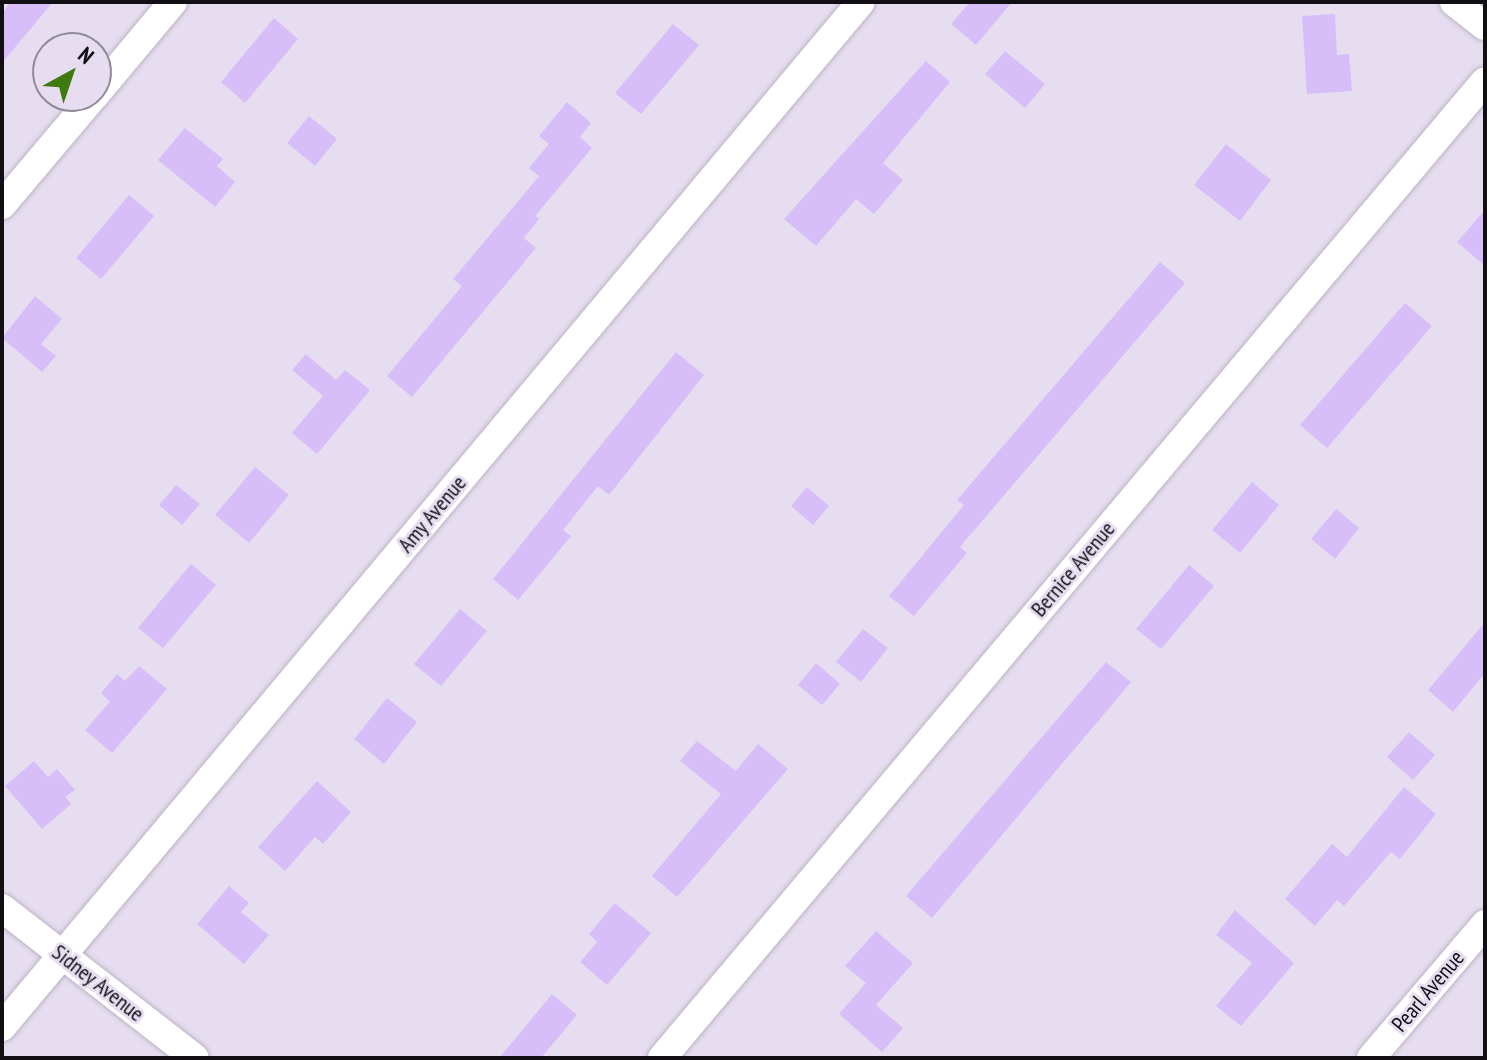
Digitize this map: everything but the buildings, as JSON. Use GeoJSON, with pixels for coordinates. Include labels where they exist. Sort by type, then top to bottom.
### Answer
{"type":"FeatureCollection","features":[{"type":"Feature","properties":{"kind":"street"},"geometry":{"type":"LineString","coordinates":[[112,75],[173,2]]}},
{"type":"Feature","properties":{"kind":"street","name":"Amy Avenue"},"geometry":{"type":"LineString","coordinates":[[2,1027],[861,2]]}},
{"type":"Feature","properties":{"kind":"street"},"geometry":{"type":"LineString","coordinates":[[1454,2],[1485,26]]}},
{"type":"Feature","properties":{"kind":"street","name":"Bernice Avenue"},"geometry":{"type":"LineString","coordinates":[[662,1058],[1485,81]]}},
{"type":"Feature","properties":{"kind":"street"},"geometry":{"type":"LineString","coordinates":[[2,205],[81,112]]}},
{"type":"Feature","properties":{"kind":"street","name":"Sidney Avenue"},"geometry":{"type":"LineString","coordinates":[[2,908],[195,1058]]}},
{"type":"Feature","properties":{"kind":"street","name":"Pearl Avenue"},"geometry":{"type":"LineString","coordinates":[[1371,1058],[1485,924]]}}]}
